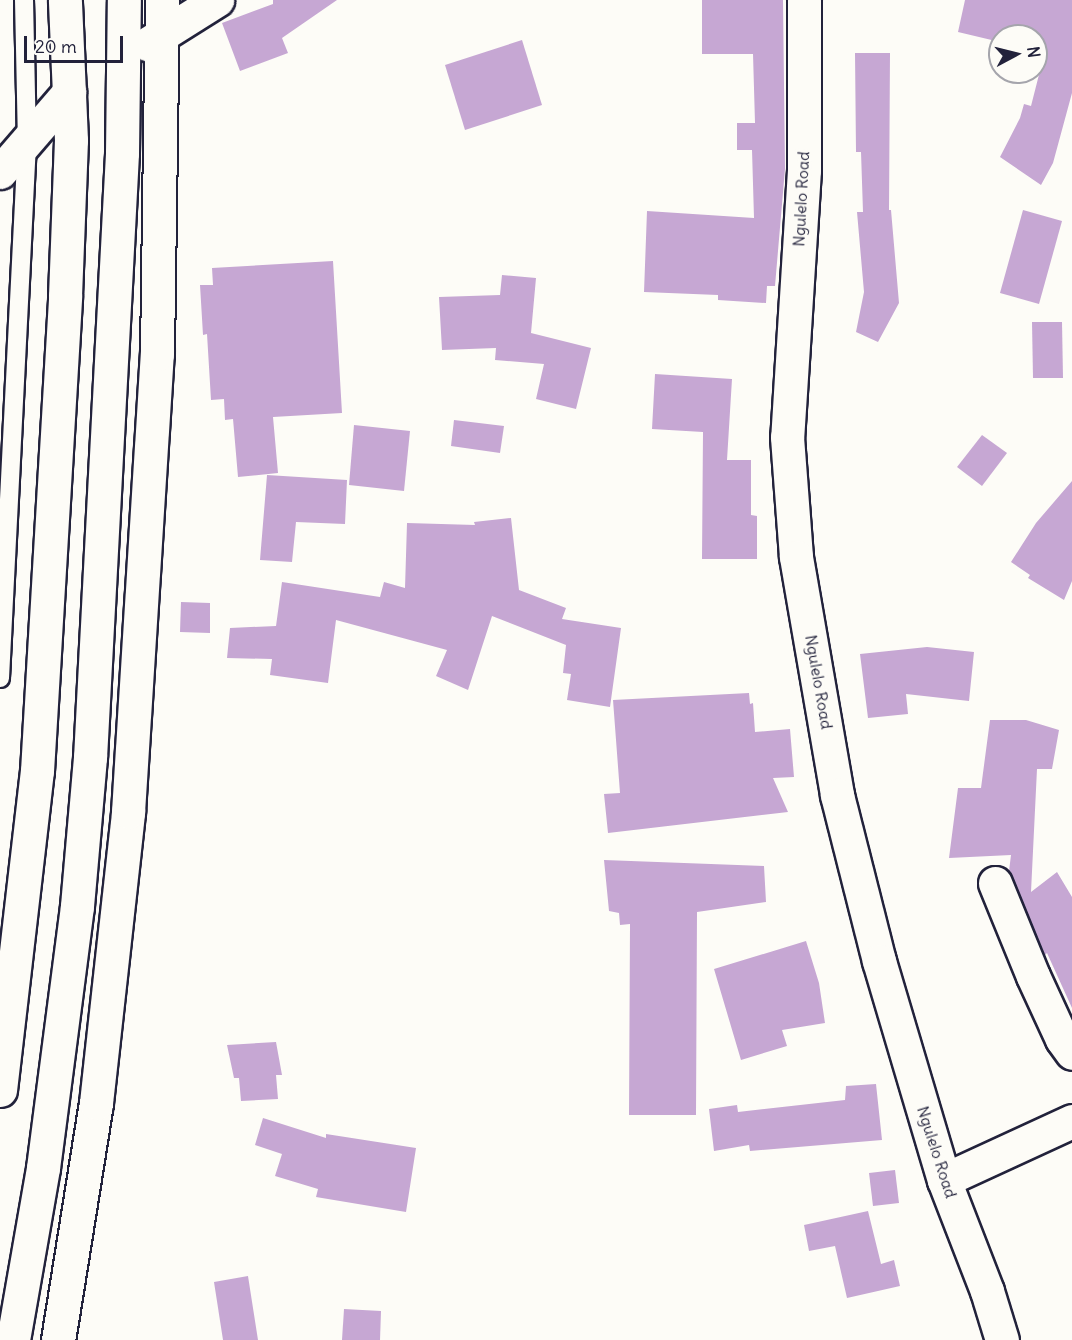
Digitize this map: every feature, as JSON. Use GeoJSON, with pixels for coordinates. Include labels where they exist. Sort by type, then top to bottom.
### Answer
{"type":"FeatureCollection","features":[{"type":"Feature","properties":{"kind":"main road"},"geometry":{"type":"LineString","coordinates":[[0,1090],[37,771],[65,296],[70,140],[65,0]]}},
{"type":"Feature","properties":{"kind":"main road"},"geometry":{"type":"LineString","coordinates":[[13,1340],[44,1168],[81,861],[91,746],[122,153],[124,0]]}},
{"type":"Feature","properties":{"kind":"main road"},"geometry":{"type":"LineString","coordinates":[[58,1340],[96,1102],[128,812],[157,354],[162,0]]}},
{"type":"Feature","properties":{"kind":"main road"},"geometry":{"type":"LineString","coordinates":[[123,59],[217,0]]}},
{"type":"Feature","properties":{"kind":"main road","name":"Ngulelo Road"},"geometry":{"type":"LineString","coordinates":[[804,0],[804,170],[787,437],[796,557],[837,795],[879,961],[944,1180],[987,1291],[1002,1340]]}},
{"type":"Feature","properties":{"kind":"main road"},"geometry":{"type":"LineString","coordinates":[[0,172],[69,92]]}},
{"type":"Feature","properties":{"kind":"main road"},"geometry":{"type":"LineString","coordinates":[[995,883],[1033,976],[1062,1040],[1072,1053]]}},
{"type":"Feature","properties":{"kind":"main road"},"geometry":{"type":"LineString","coordinates":[[944,1180],[1072,1121]]}},
{"type":"Feature","properties":{"kind":"lane"},"geometry":{"type":"LineString","coordinates":[[0,678],[27,143],[24,0]]}},
{"type":"Feature","properties":{"kind":"building"},"geometry":{"type":"Polygon","coordinates":[[[273,0],[337,0],[282,38],[288,53],[240,71],[222,23],[273,4],[273,0]]]}},
{"type":"Feature","properties":{"kind":"building"},"geometry":{"type":"Polygon","coordinates":[[[702,0],[783,0],[785,169],[775,286],[767,286],[766,303],[718,300],[718,295],[644,292],[647,211],[754,218],[752,150],[737,150],[737,123],[755,123],[753,54],[702,54],[702,0]]]}},
{"type":"Feature","properties":{"kind":"building"},"geometry":{"type":"Polygon","coordinates":[[[965,0],[1072,0],[1072,93],[1053,163],[1041,185],[1000,157],[1020,118],[1024,104],[1031,106],[1037,84],[1048,84],[1048,24],[988,24],[988,39],[958,32],[965,0]]]}},
{"type":"Feature","properties":{"kind":"building"},"geometry":{"type":"Polygon","coordinates":[[[522,40],[542,105],[465,130],[445,65],[522,40]]]}},
{"type":"Feature","properties":{"kind":"building"},"geometry":{"type":"Polygon","coordinates":[[[855,53],[890,53],[889,210],[891,210],[899,303],[878,342],[856,332],[864,292],[857,212],[863,212],[861,152],[856,152],[855,53]]]}},
{"type":"Feature","properties":{"kind":"building"},"geometry":{"type":"Polygon","coordinates":[[[1023,210],[1062,221],[1039,304],[1000,293],[1023,210]]]}},
{"type":"Feature","properties":{"kind":"building"},"geometry":{"type":"Polygon","coordinates":[[[333,261],[342,413],[273,417],[278,473],[238,477],[233,419],[225,420],[224,399],[211,400],[207,334],[203,335],[200,285],[213,285],[212,268],[333,261]]]}},
{"type":"Feature","properties":{"kind":"building"},"geometry":{"type":"Polygon","coordinates":[[[502,275],[536,278],[531,333],[591,348],[576,409],[536,399],[544,364],[495,360],[496,348],[442,350],[439,297],[500,295],[502,275]]]}},
{"type":"Feature","properties":{"kind":"building"},"geometry":{"type":"Polygon","coordinates":[[[1032,322],[1062,322],[1063,378],[1033,378],[1032,322]]]}},
{"type":"Feature","properties":{"kind":"building"},"geometry":{"type":"Polygon","coordinates":[[[655,374],[732,379],[727,460],[751,460],[751,515],[757,516],[757,559],[702,559],[703,432],[652,429],[655,374]]]}},
{"type":"Feature","properties":{"kind":"building"},"geometry":{"type":"Polygon","coordinates":[[[454,420],[504,426],[500,453],[451,446],[454,420]]]}},
{"type":"Feature","properties":{"kind":"building"},"geometry":{"type":"Polygon","coordinates":[[[354,425],[410,431],[404,491],[349,485],[354,425]]]}},
{"type":"Feature","properties":{"kind":"building"},"geometry":{"type":"Polygon","coordinates":[[[982,435],[1007,453],[982,486],[957,467],[982,435]]]}},
{"type":"Feature","properties":{"kind":"building"},"geometry":{"type":"Polygon","coordinates":[[[267,475],[347,480],[345,524],[296,522],[292,562],[260,560],[267,475]]]}},
{"type":"Feature","properties":{"kind":"building"},"geometry":{"type":"Polygon","coordinates":[[[1072,481],[1072,581],[1064,600],[1028,578],[1030,575],[1011,562],[1036,523],[1072,481]]]}},
{"type":"Feature","properties":{"kind":"building"},"geometry":{"type":"Polygon","coordinates":[[[511,518],[519,590],[566,608],[562,619],[621,628],[610,707],[567,700],[571,674],[563,673],[566,645],[492,616],[468,690],[436,676],[447,650],[336,620],[328,683],[270,675],[272,659],[227,658],[230,628],[276,626],[282,582],[380,597],[384,582],[405,588],[407,523],[475,525],[474,522],[511,518]]]}},
{"type":"Feature","properties":{"kind":"building"},"geometry":{"type":"Polygon","coordinates":[[[181,602],[210,603],[210,633],[180,632],[181,602]]]}},
{"type":"Feature","properties":{"kind":"building"},"geometry":{"type":"Polygon","coordinates":[[[927,647],[974,652],[969,701],[906,694],[908,714],[868,718],[860,654],[927,647]]]}},
{"type":"Feature","properties":{"kind":"building"},"geometry":{"type":"Polygon","coordinates":[[[749,693],[750,704],[753,703],[755,732],[790,729],[794,777],[773,778],[788,812],[608,833],[604,794],[620,793],[613,700],[749,693]]]}},
{"type":"Feature","properties":{"kind":"building"},"geometry":{"type":"Polygon","coordinates":[[[990,720],[1026,720],[1059,730],[1052,769],[1037,769],[1031,892],[1057,872],[1072,897],[1072,1008],[1047,953],[1045,955],[1009,871],[1011,855],[949,858],[958,788],[981,788],[990,720]]]}},
{"type":"Feature","properties":{"kind":"building"},"geometry":{"type":"Polygon","coordinates":[[[604,860],[764,866],[766,902],[697,912],[696,1115],[629,1115],[630,924],[620,925],[619,913],[609,911],[604,860]]]}},
{"type":"Feature","properties":{"kind":"building"},"geometry":{"type":"Polygon","coordinates":[[[806,941],[819,983],[825,1023],[782,1030],[787,1046],[741,1060],[714,969],[806,941]]]}},
{"type":"Feature","properties":{"kind":"building"},"geometry":{"type":"Polygon","coordinates":[[[276,1042],[282,1075],[276,1075],[278,1099],[241,1101],[239,1078],[234,1078],[227,1045],[276,1042]]]}},
{"type":"Feature","properties":{"kind":"building"},"geometry":{"type":"Polygon","coordinates":[[[876,1084],[882,1140],[750,1151],[749,1145],[714,1151],[709,1109],[737,1105],[738,1112],[845,1100],[846,1086],[876,1084]]]}},
{"type":"Feature","properties":{"kind":"building"},"geometry":{"type":"Polygon","coordinates":[[[263,1118],[326,1138],[326,1134],[416,1148],[406,1212],[316,1197],[318,1189],[275,1176],[282,1154],[255,1145],[263,1118]]]}},
{"type":"Feature","properties":{"kind":"building"},"geometry":{"type":"Polygon","coordinates":[[[895,1170],[899,1203],[873,1206],[869,1173],[895,1170]]]}},
{"type":"Feature","properties":{"kind":"building"},"geometry":{"type":"Polygon","coordinates":[[[868,1211],[881,1264],[894,1260],[900,1286],[847,1298],[835,1246],[809,1251],[804,1225],[868,1211]]]}},
{"type":"Feature","properties":{"kind":"building"},"geometry":{"type":"Polygon","coordinates":[[[248,1276],[258,1340],[223,1340],[214,1282],[248,1276]]]}},
{"type":"Feature","properties":{"kind":"building"},"geometry":{"type":"Polygon","coordinates":[[[344,1309],[381,1311],[380,1340],[342,1340],[344,1309]]]}}]}
